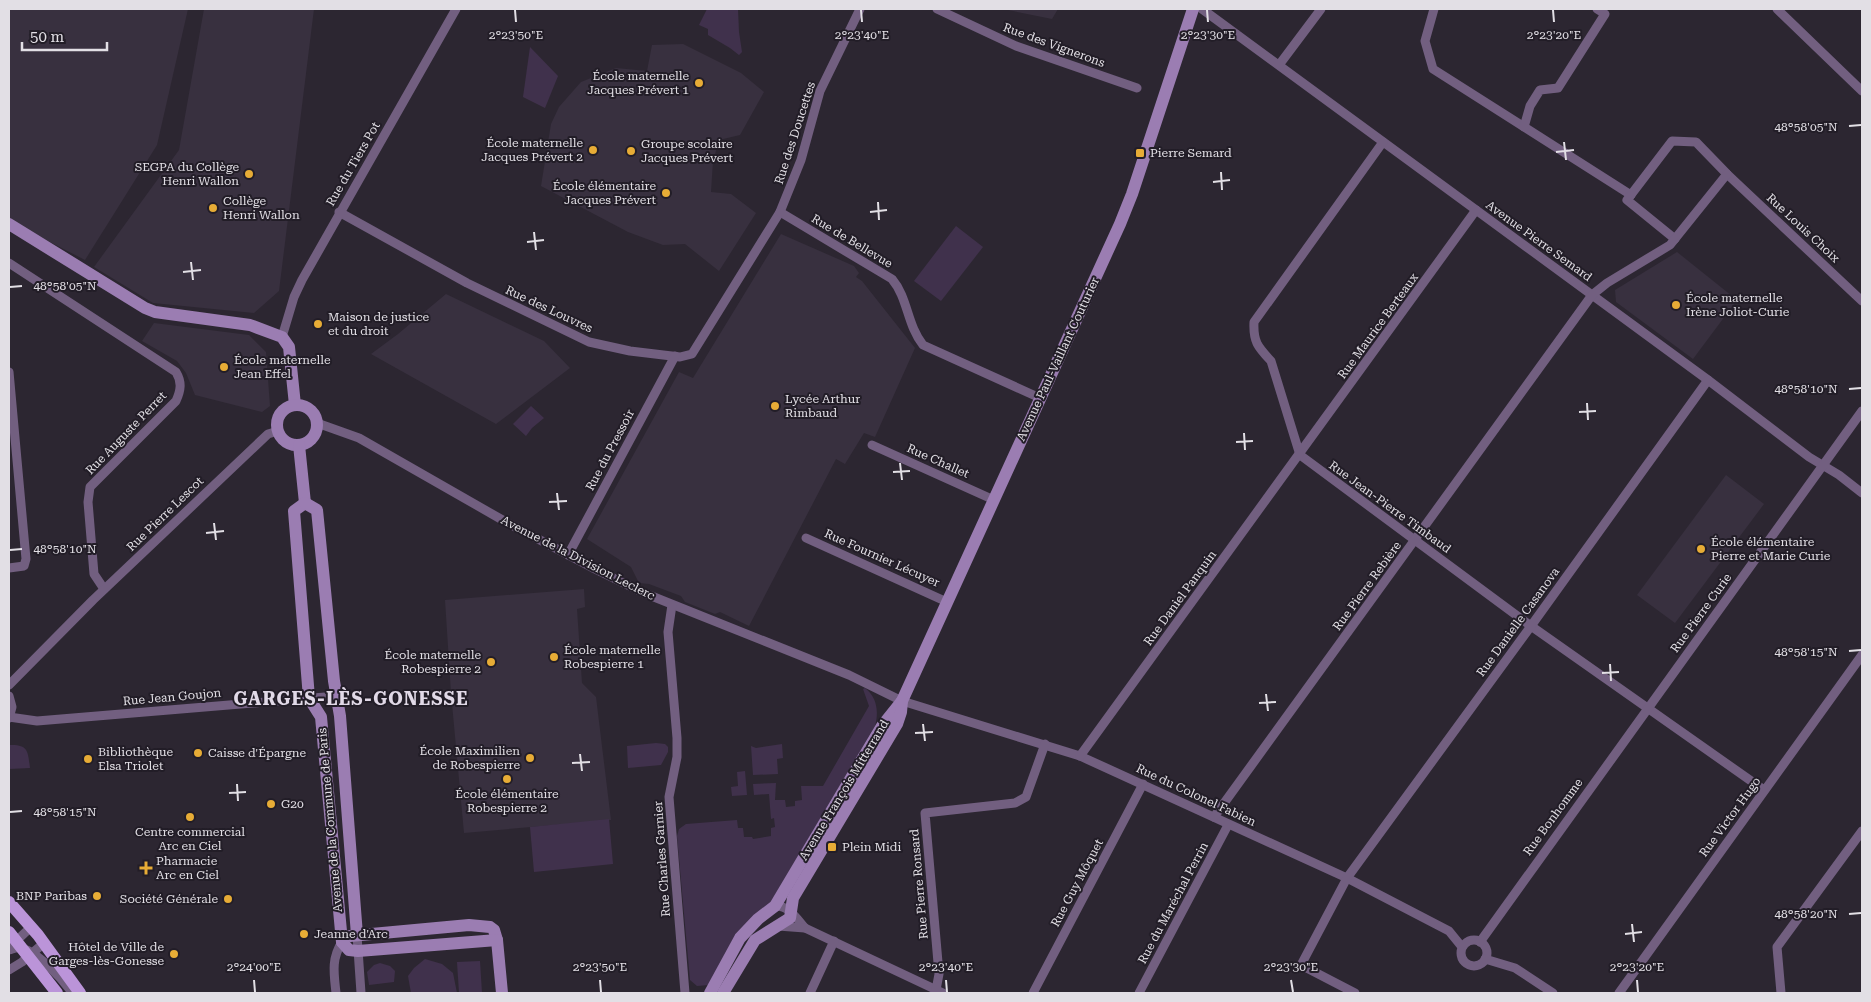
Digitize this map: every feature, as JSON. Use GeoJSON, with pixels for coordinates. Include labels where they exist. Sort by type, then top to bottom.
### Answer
{"type":"FeatureCollection","features":[{"type":"Feature","properties":{"kind":"main road"},"geometry":{"type":"LineString","coordinates":[[9,902],[44,943],[80,993]]}},
{"type":"Feature","properties":{"kind":"main road"},"geometry":{"type":"LineString","coordinates":[[18,947],[57,993]]}},
{"type":"Feature","properties":{"kind":"street","name":"Rue du Tiers Pot"},"geometry":{"type":"LineString","coordinates":[[282,337],[294,297],[302,280],[456,9]]}},
{"type":"Feature","properties":{"kind":"street","name":"Rue des Doucettes"},"geometry":{"type":"LineString","coordinates":[[780,212],[801,160],[820,91],[860,9]]}},
{"type":"Feature","properties":{"kind":"street","name":"Rue des Vignerons"},"geometry":{"type":"LineString","coordinates":[[937,9],[1016,46],[1137,88]]}},
{"type":"Feature","properties":{"kind":"street","name":"Avenue Paul-Vaillant Couturier"},"geometry":{"type":"LineString","coordinates":[[902,701],[1092,286],[1132,194],[1193,9]]}},
{"type":"Feature","properties":{"kind":"street","name":"Avenue Pierre Semard"},"geometry":{"type":"LineString","coordinates":[[1202,9],[1708,380],[1809,457],[1824,465],[1862,493]]}},
{"type":"Feature","properties":{"kind":"street"},"geometry":{"type":"LineString","coordinates":[[1280,65],[1321,9]]}},
{"type":"Feature","properties":{"kind":"street"},"geometry":{"type":"LineString","coordinates":[[1434,9],[1425,41],[1433,69],[1631,195],[1627,200],[1675,239]]}},
{"type":"Feature","properties":{"kind":"street"},"geometry":{"type":"LineString","coordinates":[[1524,127],[1530,106],[1540,90],[1558,88],[1605,14],[1597,9]]}},
{"type":"Feature","properties":{"kind":"street"},"geometry":{"type":"LineString","coordinates":[[1778,9],[1862,91]]}},
{"type":"Feature","properties":{"kind":"street","name":"Rue Louis Choix"},"geometry":{"type":"LineString","coordinates":[[1631,195],[1672,141],[1696,142],[1862,301]]}},
{"type":"Feature","properties":{"kind":"street"},"geometry":{"type":"LineString","coordinates":[[1300,456],[1272,361],[1261,351],[1253,337],[1254,322],[1383,142]]}},
{"type":"Feature","properties":{"kind":"street","name":"Rue Pierre Rebière"},"geometry":{"type":"LineString","coordinates":[[1214,817],[1592,295],[1607,283],[1670,245],[1728,174]]}},
{"type":"Feature","properties":{"kind":"street","name":"Rue Maurice Berteaux"},"geometry":{"type":"LineString","coordinates":[[1300,456],[1476,210]]}},
{"type":"Feature","properties":{"kind":"street","name":"Rue des Louvres"},"geometry":{"type":"LineString","coordinates":[[340,212],[467,283],[589,342],[630,351],[675,356],[692,354],[780,212]]}},
{"type":"Feature","properties":{"kind":"street","name":"Rue de Bellevue"},"geometry":{"type":"LineString","coordinates":[[780,212],[892,279],[900,289],[913,330],[923,345],[1040,398]]}},
{"type":"Feature","properties":{"kind":"street"},"geometry":{"type":"LineString","coordinates":[[9,224],[145,308],[155,312],[250,325],[282,337],[289,347],[295,405]]}},
{"type":"Feature","properties":{"kind":"street","name":"Rue Auguste Perret"},"geometry":{"type":"LineString","coordinates":[[9,263],[176,372],[180,379],[180,391],[176,401],[90,487],[88,502],[94,574],[104,589]]}},
{"type":"Feature","properties":{"kind":"street","name":"Rue du Pressoir"},"geometry":{"type":"LineString","coordinates":[[568,555],[675,356]]}},
{"type":"Feature","properties":{"kind":"street"},"geometry":{"type":"LineString","coordinates":[[9,372],[26,559],[24,566],[9,568]]}},
{"type":"Feature","properties":{"kind":"street","name":"Rue Danielle Casanova"},"geometry":{"type":"LineString","coordinates":[[1354,993],[1301,965],[1347,878],[1708,380]]}},
{"type":"Feature","properties":{"kind":"street"},"geometry":{"type":"LineString","coordinates":[[295,405],[307,408],[315,417],[317,423],[314,435],[310,440],[299,444],[286,441],[278,431],[278,419],[281,414],[284,410],[295,405]]}},
{"type":"Feature","properties":{"kind":"street","name":"Rue Pierre Curie"},"geometry":{"type":"LineString","coordinates":[[1647,708],[1862,411]]}},
{"type":"Feature","properties":{"kind":"street","name":"Avenue de la Division Leclerc"},"geometry":{"type":"LineString","coordinates":[[317,423],[359,438],[491,514],[644,593],[849,675],[902,701]]}},
{"type":"Feature","properties":{"kind":"street","name":"Rue Pierre Lescot"},"geometry":{"type":"LineString","coordinates":[[9,685],[104,589],[268,434],[278,431]]}},
{"type":"Feature","properties":{"kind":"street"},"geometry":{"type":"LineString","coordinates":[[299,444],[305,503]]}},
{"type":"Feature","properties":{"kind":"street","name":"Rue Challet"},"geometry":{"type":"LineString","coordinates":[[872,445],[994,500]]}},
{"type":"Feature","properties":{"kind":"street","name":"Rue Jean-Pierre Timbaud"},"geometry":{"type":"LineString","coordinates":[[1300,456],[1531,626],[1764,790]]}},
{"type":"Feature","properties":{"kind":"street","name":"Rue Daniel Panquin"},"geometry":{"type":"LineString","coordinates":[[1080,756],[1300,456]]}},
{"type":"Feature","properties":{"kind":"street","name":"Avenue de la Commune de Paris"},"geometry":{"type":"LineString","coordinates":[[336,993],[333,965],[342,942],[322,723],[321,717],[309,698],[294,512],[305,503],[317,510],[340,716],[361,993]]}},
{"type":"Feature","properties":{"kind":"street","name":"Rue Fournier Lécuyer"},"geometry":{"type":"LineString","coordinates":[[806,538],[947,602]]}},
{"type":"Feature","properties":{"kind":"street","name":"Rue Charles Garnier"},"geometry":{"type":"LineString","coordinates":[[672,604],[668,632],[677,757],[669,797],[685,993]]}},
{"type":"Feature","properties":{"kind":"street","name":"Rue Victor Hugo"},"geometry":{"type":"LineString","coordinates":[[1619,993],[1862,655]]}},
{"type":"Feature","properties":{"kind":"street"},"geometry":{"type":"LineString","coordinates":[[9,696],[12,707],[9,717]]}},
{"type":"Feature","properties":{"kind":"street","name":"Rue Jean Goujon"},"geometry":{"type":"LineString","coordinates":[[9,717],[37,721],[337,696]]}},
{"type":"Feature","properties":{"kind":"street","name":"Rue du Colonel Fabien"},"geometry":{"type":"LineString","coordinates":[[902,701],[1080,756],[1144,784],[1228,825],[1347,878],[1448,931],[1462,947],[1462,958],[1467,964],[1479,965],[1485,960],[1515,968],[1552,993]]}},
{"type":"Feature","properties":{"kind":"street","name":"Avenue François Mitterrand"},"geometry":{"type":"LineString","coordinates":[[710,993],[740,938],[758,919],[775,906],[882,726],[902,701]]}},
{"type":"Feature","properties":{"kind":"street","name":"Avenue François Mitterrand"},"geometry":{"type":"LineString","coordinates":[[723,993],[755,940],[790,918],[791,905],[796,892],[897,724],[902,701]]}},
{"type":"Feature","properties":{"kind":"street","name":"Rue Bonhomme"},"geometry":{"type":"LineString","coordinates":[[1480,942],[1647,708]]}},
{"type":"Feature","properties":{"kind":"street","name":"Rue Pierre Ronsard"},"geometry":{"type":"LineString","coordinates":[[940,992],[940,974],[925,813],[1014,803],[1026,797],[1045,744]]}},
{"type":"Feature","properties":{"kind":"street","name":"Rue Guy Môquet"},"geometry":{"type":"LineString","coordinates":[[1033,993],[1144,784]]}},
{"type":"Feature","properties":{"kind":"street","name":"Rue du Maréchal Perrin"},"geometry":{"type":"LineString","coordinates":[[1139,993],[1228,825]]}},
{"type":"Feature","properties":{"kind":"street"},"geometry":{"type":"LineString","coordinates":[[1781,993],[1777,947],[1862,831]]}},
{"type":"Feature","properties":{"kind":"street"},"geometry":{"type":"LineString","coordinates":[[775,906],[782,906],[805,928],[940,992]]}},
{"type":"Feature","properties":{"kind":"street"},"geometry":{"type":"LineString","coordinates":[[758,919],[759,929],[805,928]]}},
{"type":"Feature","properties":{"kind":"street"},"geometry":{"type":"LineString","coordinates":[[497,940],[358,951],[349,950],[342,942],[357,934],[470,925],[486,926],[494,930],[497,940],[502,993]]}},
{"type":"Feature","properties":{"kind":"street"},"geometry":{"type":"LineString","coordinates":[[9,970],[18,947],[31,927]]}},
{"type":"Feature","properties":{"kind":"street"},"geometry":{"type":"LineString","coordinates":[[1462,947],[1472,940],[1480,942],[1487,952],[1485,960]]}},
{"type":"Feature","properties":{"kind":"street"},"geometry":{"type":"LineString","coordinates":[[810,993],[834,941]]}},
{"type":"Feature","properties":{"kind":"street"},"geometry":{"type":"LineString","coordinates":[[18,947],[44,943]]}},
{"type":"Feature","properties":{"kind":"street"},"geometry":{"type":"LineString","coordinates":[[18,947],[64,982],[73,993]]}},
{"type":"Feature","properties":{"kind":"shaded area"},"geometry":{"type":"Polygon","coordinates":[[[9,9],[188,9],[157,145],[85,260],[9,221],[9,9]]]}},
{"type":"Feature","properties":{"kind":"shaded area","name":"Collège Henri Wallon"},"geometry":{"type":"Polygon","coordinates":[[[204,9],[314,9],[279,291],[254,313],[153,303],[94,267],[179,150],[204,9]]]}},
{"type":"Feature","properties":{"kind":"shaded area"},"geometry":{"type":"Polygon","coordinates":[[[707,9],[738,9],[742,52],[739,55],[708,35],[708,29],[699,25],[707,9]]]}},
{"type":"Feature","properties":{"kind":"shaded area"},"geometry":{"type":"Polygon","coordinates":[[[1003,9],[1058,9],[1052,19],[1003,9]]]}},
{"type":"Feature","properties":{"kind":"shaded area","name":"Groupe scolaire Jacques Prévert"},"geometry":{"type":"Polygon","coordinates":[[[683,44],[741,73],[764,92],[740,135],[719,140],[713,161],[711,192],[731,194],[756,213],[719,271],[685,244],[663,245],[628,232],[541,186],[551,124],[559,107],[581,82],[616,68],[647,71],[652,45],[683,44]]]}},
{"type":"Feature","properties":{"kind":"shaded area"},"geometry":{"type":"Polygon","coordinates":[[[530,47],[558,76],[545,108],[523,97],[530,47]]]}},
{"type":"Feature","properties":{"kind":"shaded area"},"geometry":{"type":"Polygon","coordinates":[[[956,226],[983,247],[941,301],[914,281],[956,226]]]}},
{"type":"Feature","properties":{"kind":"shaded area","name":"Lycée Arthur Rimbaud"},"geometry":{"type":"Polygon","coordinates":[[[781,234],[854,266],[859,273],[856,277],[862,281],[915,348],[875,437],[864,433],[845,464],[836,459],[749,626],[720,612],[715,614],[685,602],[681,596],[649,584],[639,583],[631,567],[587,539],[679,372],[693,378],[781,234]]]}},
{"type":"Feature","properties":{"kind":"shaded area","name":"École maternelle Irène Joliot-Curie"},"geometry":{"type":"Polygon","coordinates":[[[1677,252],[1737,300],[1693,359],[1616,302],[1615,290],[1677,252]]]}},
{"type":"Feature","properties":{"kind":"shaded area"},"geometry":{"type":"Polygon","coordinates":[[[446,294],[544,341],[570,368],[496,424],[371,354],[446,294]]]}},
{"type":"Feature","properties":{"kind":"shaded area","name":"École maternelle Jean Effel"},"geometry":{"type":"Polygon","coordinates":[[[154,323],[249,335],[266,352],[270,406],[262,412],[195,395],[186,373],[177,361],[142,341],[154,323]]]}},
{"type":"Feature","properties":{"kind":"shaded area"},"geometry":{"type":"Polygon","coordinates":[[[531,406],[544,418],[526,436],[513,424],[531,406]]]}},
{"type":"Feature","properties":{"kind":"shaded area","name":"École élémentaire Pierre et Marie Curie"},"geometry":{"type":"Polygon","coordinates":[[[1726,475],[1764,504],[1675,623],[1637,595],[1726,475]]]}},
{"type":"Feature","properties":{"kind":"shaded area","name":"École Maximilien de Robespierre"},"geometry":{"type":"Polygon","coordinates":[[[584,589],[585,607],[577,609],[582,683],[596,697],[611,820],[464,833],[451,693],[445,600],[584,589]]]}},
{"type":"Feature","properties":{"kind":"shaded area"},"geometry":{"type":"Polygon","coordinates":[[[865,688],[872,696],[876,705],[875,726],[768,907],[709,985],[697,986],[690,980],[677,836],[679,829],[686,824],[737,820],[738,828],[743,828],[744,837],[752,837],[753,839],[771,836],[771,828],[775,827],[774,818],[771,819],[769,794],[754,795],[753,784],[776,783],[775,800],[785,800],[786,807],[795,806],[795,801],[802,800],[801,786],[823,786],[869,706],[863,689],[865,688]]]}},
{"type":"Feature","properties":{"kind":"shaded area"},"geometry":{"type":"Polygon","coordinates":[[[665,744],[668,747],[668,752],[661,765],[628,768],[627,746],[665,744]]]}},
{"type":"Feature","properties":{"kind":"shaded area"},"geometry":{"type":"Polygon","coordinates":[[[782,744],[783,758],[777,759],[778,774],[753,775],[751,746],[756,748],[782,744]]]}},
{"type":"Feature","properties":{"kind":"shaded area"},"geometry":{"type":"Polygon","coordinates":[[[9,745],[20,746],[26,750],[30,768],[9,769],[9,745]]]}},
{"type":"Feature","properties":{"kind":"shaded area"},"geometry":{"type":"Polygon","coordinates":[[[745,771],[747,795],[732,796],[731,787],[738,786],[737,772],[745,771]]]}},
{"type":"Feature","properties":{"kind":"shaded area"},"geometry":{"type":"Polygon","coordinates":[[[609,819],[613,864],[534,872],[530,827],[609,819]]]}},
{"type":"Feature","properties":{"kind":"shaded area"},"geometry":{"type":"Polygon","coordinates":[[[425,959],[442,964],[453,973],[457,993],[411,993],[408,976],[425,959]]]}},
{"type":"Feature","properties":{"kind":"shaded area"},"geometry":{"type":"Polygon","coordinates":[[[480,961],[482,993],[459,993],[457,962],[480,961]]]}},
{"type":"Feature","properties":{"kind":"shaded area"},"geometry":{"type":"Polygon","coordinates":[[[380,963],[390,966],[395,971],[394,982],[369,985],[367,972],[374,965],[380,963]]]}},
{"type":"Feature","properties":{"kind":"place","name":"École maternelle Jacques Prévert 1"},"geometry":{"type":"Point","coordinates":[699,83]}},
{"type":"Feature","properties":{"kind":"place","name":"École maternelle Jacques Prévert 2"},"geometry":{"type":"Point","coordinates":[593,150]}},
{"type":"Feature","properties":{"kind":"place","name":"Groupe scolaire Jacques Prévert"},"geometry":{"type":"Point","coordinates":[631,151]}},
{"type":"Feature","properties":{"kind":"place","name":"Pierre Semard"},"geometry":{"type":"Point","coordinates":[1140,153]}},
{"type":"Feature","properties":{"kind":"place","name":"SEGPA du Collège Henri Wallon"},"geometry":{"type":"Point","coordinates":[249,174]}},
{"type":"Feature","properties":{"kind":"place","name":"École élémentaire Jacques Prévert"},"geometry":{"type":"Point","coordinates":[666,193]}},
{"type":"Feature","properties":{"kind":"place","name":"Collège Henri Wallon"},"geometry":{"type":"Point","coordinates":[213,208]}},
{"type":"Feature","properties":{"kind":"place","name":"École maternelle Irène Joliot-Curie"},"geometry":{"type":"Point","coordinates":[1676,305]}},
{"type":"Feature","properties":{"kind":"place","name":"Maison de justice et du droit"},"geometry":{"type":"Point","coordinates":[318,324]}},
{"type":"Feature","properties":{"kind":"place","name":"École maternelle Jean Effel"},"geometry":{"type":"Point","coordinates":[224,367]}},
{"type":"Feature","properties":{"kind":"place","name":"Lycée Arthur Rimbaud"},"geometry":{"type":"Point","coordinates":[775,406]}},
{"type":"Feature","properties":{"kind":"place","name":"École élémentaire Pierre et Marie Curie"},"geometry":{"type":"Point","coordinates":[1701,549]}},
{"type":"Feature","properties":{"kind":"place","name":"École maternelle Robespierre 1"},"geometry":{"type":"Point","coordinates":[554,657]}},
{"type":"Feature","properties":{"kind":"place","name":"École maternelle Robespierre 2"},"geometry":{"type":"Point","coordinates":[491,662]}},
{"type":"Feature","properties":{"kind":"place","name":"Caisse d'Épargne"},"geometry":{"type":"Point","coordinates":[198,753]}},
{"type":"Feature","properties":{"kind":"place","name":"École Maximilien de Robespierre"},"geometry":{"type":"Point","coordinates":[530,758]}},
{"type":"Feature","properties":{"kind":"place","name":"Bibliothèque Elsa Triolet"},"geometry":{"type":"Point","coordinates":[88,759]}},
{"type":"Feature","properties":{"kind":"place","name":"École élémentaire Robespierre 2"},"geometry":{"type":"Point","coordinates":[507,779]}},
{"type":"Feature","properties":{"kind":"place","name":"G20"},"geometry":{"type":"Point","coordinates":[271,804]}},
{"type":"Feature","properties":{"kind":"place","name":"Centre commercial Arc en Ciel"},"geometry":{"type":"Point","coordinates":[190,817]}},
{"type":"Feature","properties":{"kind":"place","name":"Plein Midi"},"geometry":{"type":"Point","coordinates":[832,847]}},
{"type":"Feature","properties":{"kind":"place","name":"Pharmacie Arc en Ciel"},"geometry":{"type":"Point","coordinates":[146,868]}},
{"type":"Feature","properties":{"kind":"place","name":"BNP Paribas"},"geometry":{"type":"Point","coordinates":[97,896]}},
{"type":"Feature","properties":{"kind":"place","name":"Société Générale"},"geometry":{"type":"Point","coordinates":[228,899]}},
{"type":"Feature","properties":{"kind":"place","name":"Jeanne d'Arc"},"geometry":{"type":"Point","coordinates":[304,934]}},
{"type":"Feature","properties":{"kind":"place","name":"Hôtel de Ville de Garges-lès-Gonesse"},"geometry":{"type":"Point","coordinates":[174,954]}},
{"type":"Feature","properties":{"kind":"district","name":"GARGES-LÈS-GONESSE"},"geometry":{"type":"Point","coordinates":[351,698]}}]}
